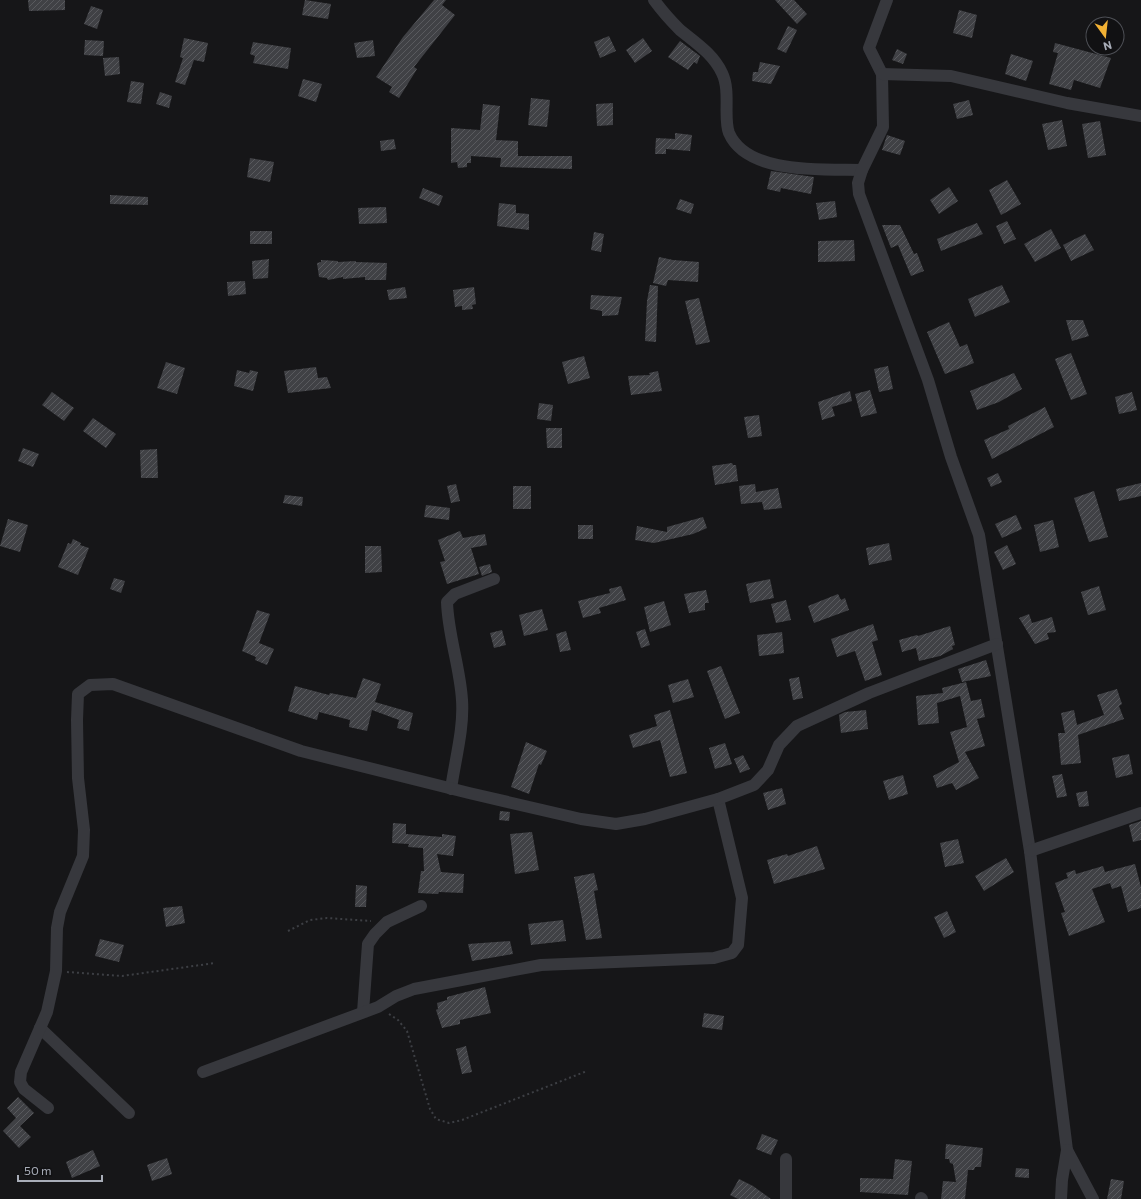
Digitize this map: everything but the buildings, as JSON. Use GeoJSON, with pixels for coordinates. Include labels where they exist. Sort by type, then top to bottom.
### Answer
{"type":"FeatureCollection","features":[{"type":"Feature","properties":{"kind":"street"},"geometry":{"type":"LineString","coordinates":[[654,0],[679,29],[705,50],[722,73],[726,86],[729,132],[740,150],[758,161],[787,166],[819,169],[862,170]]}},
{"type":"Feature","properties":{"kind":"street"},"geometry":{"type":"LineString","coordinates":[[887,0],[869,48],[882,74],[883,127],[862,170],[858,183],[860,194],[928,380],[951,457],[979,535],[1030,851],[1067,1150],[1062,1180],[1061,1199]]}},
{"type":"Feature","properties":{"kind":"street"},"geometry":{"type":"LineString","coordinates":[[882,74],[951,76],[1067,104],[1141,116]]}},
{"type":"Feature","properties":{"kind":"street"},"geometry":{"type":"LineString","coordinates":[[451,789],[462,722],[462,700],[459,671],[448,616],[447,602],[455,594],[494,578]]}},
{"type":"Feature","properties":{"kind":"street"},"geometry":{"type":"LineString","coordinates":[[48,1108],[24,1089],[20,1082],[21,1072],[47,1012],[56,971],[57,928],[60,912],[83,856],[84,830],[78,778],[78,694],[90,685],[113,684],[301,751],[451,789],[581,819],[616,824],[645,819],[718,799],[754,785],[768,770],[779,745],[798,726],[869,693],[997,644]]}},
{"type":"Feature","properties":{"kind":"street"},"geometry":{"type":"LineString","coordinates":[[203,1072],[378,1007],[396,996],[414,989],[541,965],[714,958],[732,954],[738,945],[742,898],[718,799]]}},
{"type":"Feature","properties":{"kind":"street"},"geometry":{"type":"LineString","coordinates":[[1030,851],[1141,813]]}},
{"type":"Feature","properties":{"kind":"street"},"geometry":{"type":"LineString","coordinates":[[363,1012],[368,944],[374,934],[387,922],[421,906]]}},
{"type":"Feature","properties":{"kind":"street"},"geometry":{"type":"LineString","coordinates":[[40,1028],[129,1113]]}},
{"type":"Feature","properties":{"kind":"street"},"geometry":{"type":"LineString","coordinates":[[1067,1150],[1093,1199]]}},
{"type":"Feature","properties":{"kind":"street"},"geometry":{"type":"LineString","coordinates":[[786,1159],[786,1199]]}},
{"type":"Feature","properties":{"kind":"path"},"geometry":{"type":"LineString","coordinates":[[288,931],[310,920],[326,918],[387,922]]}},
{"type":"Feature","properties":{"kind":"path"},"geometry":{"type":"LineString","coordinates":[[56,971],[122,976],[215,963]]}},
{"type":"Feature","properties":{"kind":"path"},"geometry":{"type":"LineString","coordinates":[[378,1007],[398,1020],[407,1031],[430,1109],[436,1119],[449,1123],[462,1120],[587,1071]]}}]}
